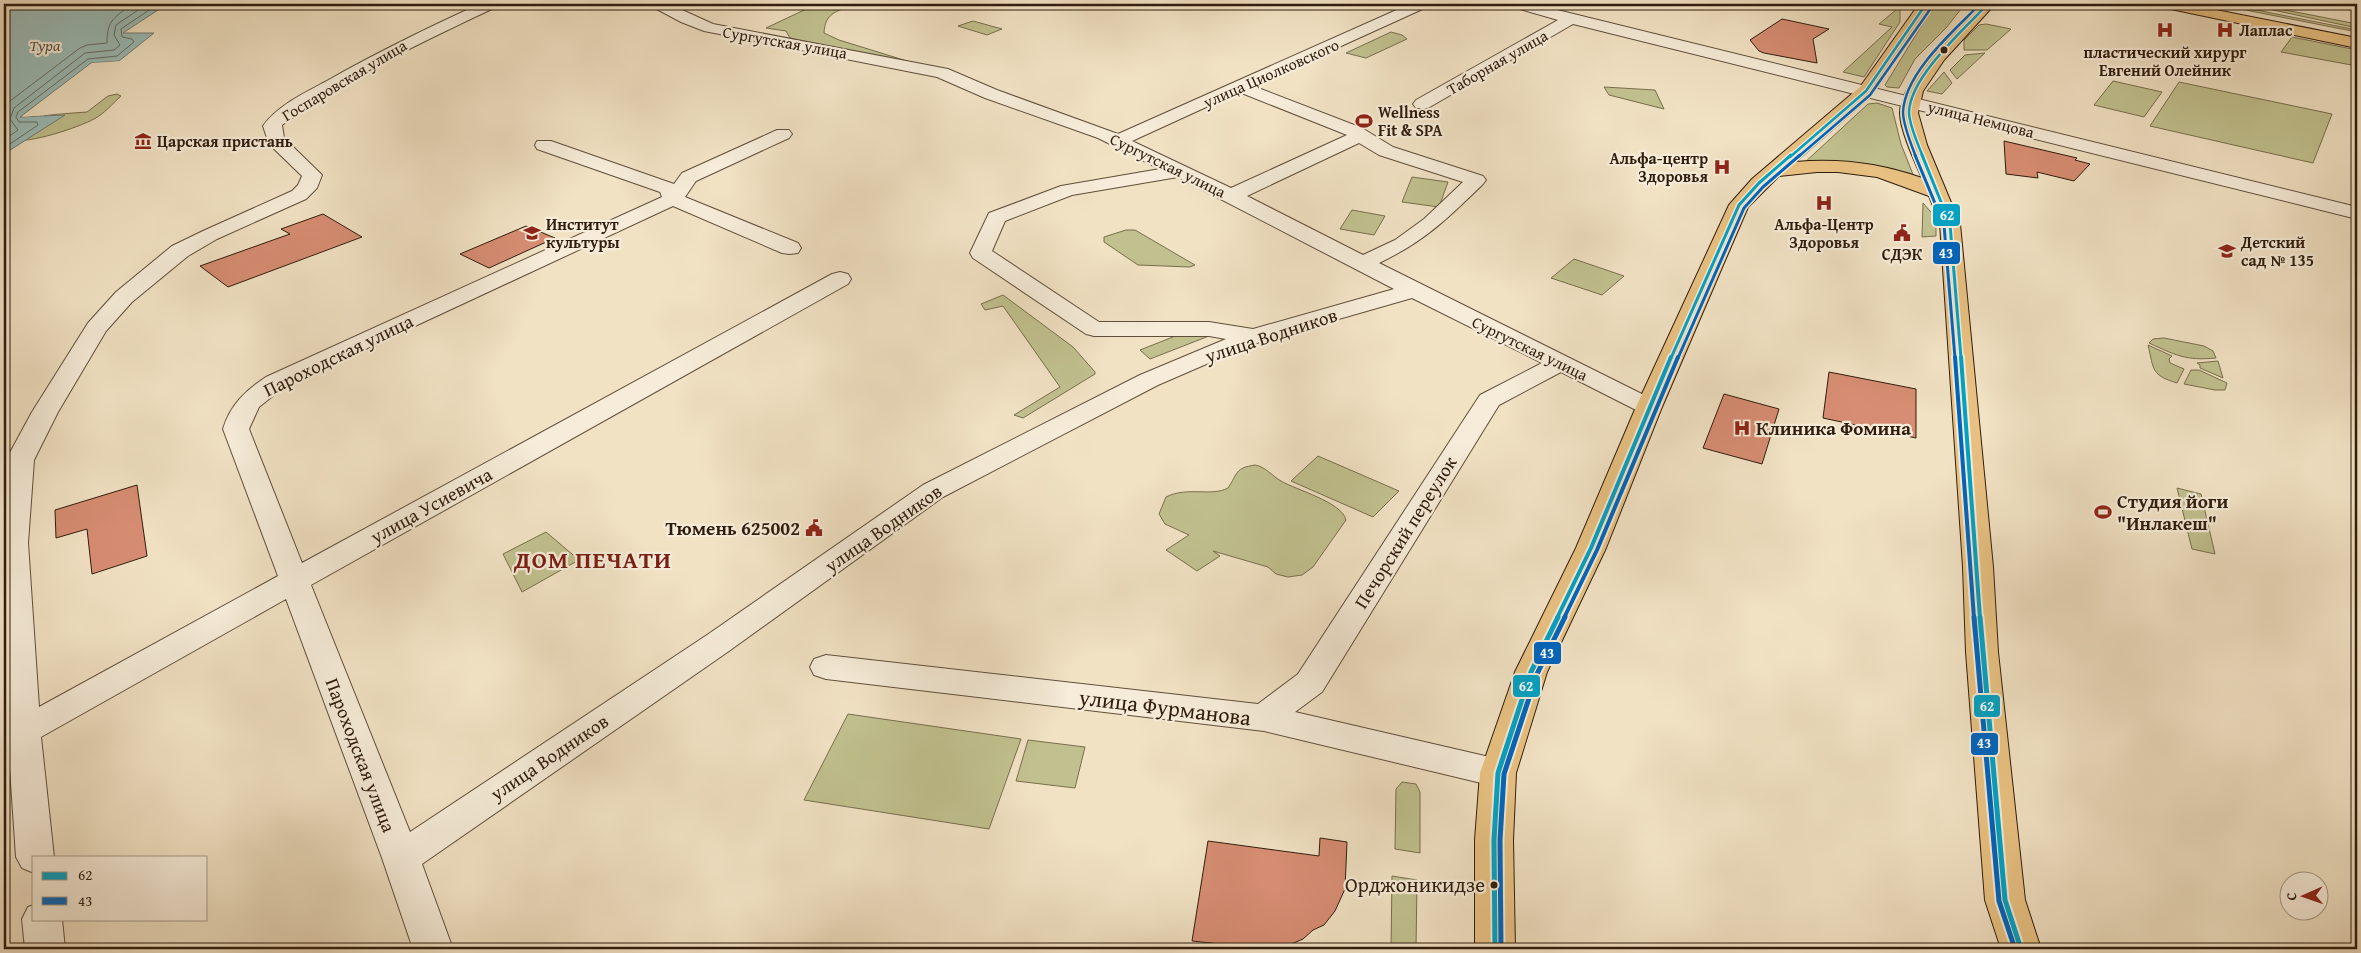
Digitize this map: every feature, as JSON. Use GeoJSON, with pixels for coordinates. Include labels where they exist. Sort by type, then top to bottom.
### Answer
{"type":"FeatureCollection","features":[{"type":"Feature","properties":{"kind":"main road"},"geometry":{"type":"LineString","coordinates":[[1495,949],[1493,899],[1498,773],[1531,672],[1591,548],[1649,407],[1739,205],[1773,171],[1866,91],[1926,4]]}},
{"type":"Feature","properties":{"kind":"main road"},"geometry":{"type":"LineString","coordinates":[[1988,4],[1938,57],[1914,91],[1908,113],[1950,224],[1975,517],[1982,652],[2005,900],[2021,949]]}},
{"type":"Feature","properties":{"kind":"main road"},"geometry":{"type":"LineString","coordinates":[[2166,4],[2357,42]]}},
{"type":"Feature","properties":{"kind":"main road"},"geometry":{"type":"LineString","coordinates":[[2199,4],[2357,36]]}},
{"type":"Feature","properties":{"kind":"main road"},"geometry":{"type":"LineString","coordinates":[[1773,171],[1812,166],[1856,167],[1897,174],[1939,193]]}},
{"type":"Feature","properties":{"kind":"street","name":"Госпаровская улица"},"geometry":{"type":"LineString","coordinates":[[23,731],[13,543],[20,460],[45,412],[96,328],[124,297],[180,251],[299,194],[307,188],[312,175],[275,140],[272,126],[276,121],[305,100],[386,54],[491,4]]}},
{"type":"Feature","properties":{"kind":"street","name":"Сургутская улица"},"geometry":{"type":"LineString","coordinates":[[658,4],[686,19],[709,28],[942,73],[991,94],[1119,140],[1649,407]]}},
{"type":"Feature","properties":{"kind":"street","name":"улица Циолковского"},"geometry":{"type":"LineString","coordinates":[[1119,140],[1422,4]]}},
{"type":"Feature","properties":{"kind":"street","name":"улица Немцова"},"geometry":{"type":"LineString","coordinates":[[1518,4],[1571,19],[1910,101],[2357,213]]}},
{"type":"Feature","properties":{"kind":"street","name":"Таборная улица"},"geometry":{"type":"LineString","coordinates":[[1422,104],[1571,19]]}},
{"type":"Feature","properties":{"kind":"street"},"geometry":{"type":"LineString","coordinates":[[1240,87],[1356,132],[1386,151],[1476,180],[1431,223],[1402,244],[1363,263]]}},
{"type":"Feature","properties":{"kind":"street","name":"Пароходская улица"},"geometry":{"type":"LineString","coordinates":[[433,949],[401,858],[236,430],[239,416],[250,401],[275,382],[673,199],[689,177],[783,134]]}},
{"type":"Feature","properties":{"kind":"street"},"geometry":{"type":"LineString","coordinates":[[1231,196],[1360,136]]}},
{"type":"Feature","properties":{"kind":"street"},"geometry":{"type":"LineString","coordinates":[[544,145],[668,188],[673,199],[790,248]]}},
{"type":"Feature","properties":{"kind":"street"},"geometry":{"type":"LineString","coordinates":[[1181,171],[1068,190],[996,217],[981,253],[1094,329],[1209,329],[1254,336]]}},
{"type":"Feature","properties":{"kind":"street","name":"улица Усиевича"},"geometry":{"type":"LineString","coordinates":[[23,731],[840,279]]}},
{"type":"Feature","properties":{"kind":"street","name":"улица Водников"},"geometry":{"type":"LineString","coordinates":[[401,858],[718,643],[933,491],[1149,380],[1254,336],[1414,290]]}},
{"type":"Feature","properties":{"kind":"street","name":"Печорский переулок"},"geometry":{"type":"LineString","coordinates":[[1264,718],[1310,682],[1489,400],[1560,363]]}},
{"type":"Feature","properties":{"kind":"street","name":"улица Фурманова"},"geometry":{"type":"LineString","coordinates":[[826,667],[1264,718],[1498,773]]}},
{"type":"Feature","properties":{"kind":"street"},"geometry":{"type":"LineString","coordinates":[[23,731],[35,856]]}},
{"type":"Feature","properties":{"kind":"street"},"geometry":{"type":"LineString","coordinates":[[42,920],[45,949]]}},
{"type":"Feature","properties":{"kind":"green space"},"geometry":{"type":"Polygon","coordinates":[[[817,4],[857,4],[839,10],[830,16],[824,33],[839,40],[907,61],[844,51],[790,38],[786,31],[766,28],[817,4]]]}},
{"type":"Feature","properties":{"kind":"green space"},"geometry":{"type":"Polygon","coordinates":[[[1939,4],[1965,4],[1946,28],[1915,59],[1899,88],[1887,87],[1885,85],[1928,15],[1939,4]]]}},
{"type":"Feature","properties":{"kind":"green space"},"geometry":{"type":"Polygon","coordinates":[[[2215,4],[2226,4],[2357,30],[2357,32],[2215,4]]]}},
{"type":"Feature","properties":{"kind":"green space"},"geometry":{"type":"Polygon","coordinates":[[[2245,4],[2255,4],[2357,24],[2357,28],[2245,4]]]}},
{"type":"Feature","properties":{"kind":"green space"},"geometry":{"type":"Polygon","coordinates":[[[1897,9],[1900,10],[1900,22],[1864,77],[1843,72],[1892,27],[1879,24],[1897,9]]]}},
{"type":"Feature","properties":{"kind":"green space"},"geometry":{"type":"Polygon","coordinates":[[[973,21],[1002,29],[987,35],[958,26],[973,21]]]}},
{"type":"Feature","properties":{"kind":"green space"},"geometry":{"type":"Polygon","coordinates":[[[1986,24],[2011,29],[1987,50],[1964,50],[1964,40],[1979,25],[1986,24]]]}},
{"type":"Feature","properties":{"kind":"green space"},"geometry":{"type":"Polygon","coordinates":[[[1391,32],[1402,35],[1407,39],[1366,58],[1346,53],[1391,32]]]}},
{"type":"Feature","properties":{"kind":"green space"},"geometry":{"type":"Polygon","coordinates":[[[2292,37],[2357,50],[2357,66],[2281,52],[2292,37]]]}},
{"type":"Feature","properties":{"kind":"green space"},"geometry":{"type":"Polygon","coordinates":[[[1985,53],[1957,79],[1950,70],[1965,55],[1985,53]]]}},
{"type":"Feature","properties":{"kind":"green space"},"geometry":{"type":"Polygon","coordinates":[[[1944,72],[1952,83],[1942,94],[1927,91],[1944,72]]]}},
{"type":"Feature","properties":{"kind":"green space"},"geometry":{"type":"Polygon","coordinates":[[[2113,81],[2162,92],[2144,117],[2094,105],[2113,81]]]}},
{"type":"Feature","properties":{"kind":"green space"},"geometry":{"type":"Polygon","coordinates":[[[2179,82],[2332,114],[2313,163],[2150,126],[2179,82]]]}},
{"type":"Feature","properties":{"kind":"green space"},"geometry":{"type":"Polygon","coordinates":[[[1604,87],[1655,90],[1664,109],[1609,95],[1604,87]]]}},
{"type":"Feature","properties":{"kind":"green space"},"geometry":{"type":"Polygon","coordinates":[[[117,94],[121,96],[101,114],[86,123],[65,131],[29,140],[11,140],[46,115],[87,112],[108,96],[117,94]]]}},
{"type":"Feature","properties":{"kind":"green space"},"geometry":{"type":"Polygon","coordinates":[[[1877,103],[1892,108],[1901,144],[1914,177],[1803,164],[1868,104],[1877,103]]]}},
{"type":"Feature","properties":{"kind":"green space"},"geometry":{"type":"Polygon","coordinates":[[[1412,177],[1448,182],[1439,207],[1402,202],[1412,177]]]}},
{"type":"Feature","properties":{"kind":"green space"},"geometry":{"type":"Polygon","coordinates":[[[1923,203],[1936,218],[1936,236],[1922,237],[1923,203]]]}},
{"type":"Feature","properties":{"kind":"green space"},"geometry":{"type":"Polygon","coordinates":[[[1352,210],[1385,216],[1374,235],[1340,229],[1352,210]]]}},
{"type":"Feature","properties":{"kind":"green space"},"geometry":{"type":"Polygon","coordinates":[[[1126,230],[1135,230],[1195,265],[1190,267],[1138,265],[1104,242],[1104,237],[1126,230]]]}},
{"type":"Feature","properties":{"kind":"green space"},"geometry":{"type":"Polygon","coordinates":[[[1574,259],[1624,276],[1602,295],[1551,278],[1574,259]]]}},
{"type":"Feature","properties":{"kind":"green space"},"geometry":{"type":"Polygon","coordinates":[[[1003,295],[1073,347],[1095,372],[1095,374],[1023,418],[1014,415],[1060,387],[1003,306],[985,310],[981,304],[1003,295]]]}},
{"type":"Feature","properties":{"kind":"green space"},"geometry":{"type":"Polygon","coordinates":[[[1183,333],[1204,333],[1209,336],[1150,359],[1140,350],[1183,333]]]}},
{"type":"Feature","properties":{"kind":"green space"},"geometry":{"type":"Polygon","coordinates":[[[2164,338],[2204,346],[2213,351],[2216,358],[2188,358],[2149,343],[2153,339],[2164,338]]]}},
{"type":"Feature","properties":{"kind":"green space"},"geometry":{"type":"Polygon","coordinates":[[[2148,345],[2172,356],[2169,359],[2170,363],[2184,369],[2177,383],[2158,374],[2153,366],[2148,345]]]}},
{"type":"Feature","properties":{"kind":"green space"},"geometry":{"type":"Polygon","coordinates":[[[2218,361],[2223,378],[2200,368],[2200,365],[2197,363],[2218,361]]]}},
{"type":"Feature","properties":{"kind":"green space"},"geometry":{"type":"Polygon","coordinates":[[[2191,370],[2199,370],[2227,383],[2225,390],[2184,384],[2191,370]]]}},
{"type":"Feature","properties":{"kind":"green space"},"geometry":{"type":"Polygon","coordinates":[[[1318,456],[1399,491],[1373,517],[1291,481],[1318,456]]]}},
{"type":"Feature","properties":{"kind":"green space"},"geometry":{"type":"Polygon","coordinates":[[[1255,465],[1288,485],[1328,502],[1343,514],[1346,520],[1313,567],[1302,575],[1288,577],[1276,574],[1268,567],[1213,551],[1220,556],[1197,571],[1166,550],[1189,535],[1165,524],[1159,514],[1166,497],[1183,492],[1221,491],[1228,488],[1240,470],[1255,465]]]}},
{"type":"Feature","properties":{"kind":"green space"},"geometry":{"type":"Polygon","coordinates":[[[2177,488],[2201,494],[2215,554],[2192,549],[2177,488]]]}},
{"type":"Feature","properties":{"kind":"green space"},"geometry":{"type":"Polygon","coordinates":[[[546,532],[579,560],[522,592],[503,554],[546,532]]]}},
{"type":"Feature","properties":{"kind":"green space"},"geometry":{"type":"Polygon","coordinates":[[[848,714],[1021,739],[989,829],[804,800],[848,714]]]}},
{"type":"Feature","properties":{"kind":"green space"},"geometry":{"type":"Polygon","coordinates":[[[1028,740],[1085,747],[1075,788],[1016,781],[1028,740]]]}},
{"type":"Feature","properties":{"kind":"green space"},"geometry":{"type":"Polygon","coordinates":[[[1402,782],[1416,784],[1420,792],[1420,853],[1395,849],[1396,789],[1402,782]]]}},
{"type":"Feature","properties":{"kind":"green space"},"geometry":{"type":"Polygon","coordinates":[[[1392,876],[1417,880],[1416,949],[1391,949],[1392,876]]]}},
{"type":"Feature","properties":{"kind":"water","name":"Тура"},"geometry":{"type":"Polygon","coordinates":[[[4,4],[167,4],[123,33],[154,33],[119,61],[91,63],[20,117],[65,115],[4,154],[4,4]]]}},
{"type":"Feature","properties":{"kind":"pier"},"geometry":{"type":"Polygon","coordinates":[[[122,61],[119,64],[92,65],[27,115],[67,113],[22,117],[92,63],[122,61]]]}},
{"type":"Feature","properties":{"kind":"building"},"geometry":{"type":"Polygon","coordinates":[[[1782,19],[1829,29],[1813,39],[1817,63],[1764,53],[1759,51],[1750,40],[1782,19]]]}},
{"type":"Feature","properties":{"kind":"building"},"geometry":{"type":"Polygon","coordinates":[[[2004,141],[2077,158],[2075,160],[2090,164],[2074,181],[2037,172],[2038,178],[2006,174],[2004,141]]]}},
{"type":"Feature","properties":{"kind":"building"},"geometry":{"type":"Polygon","coordinates":[[[323,214],[362,237],[228,287],[200,266],[290,234],[281,229],[323,214]]]}},
{"type":"Feature","properties":{"kind":"building"},"geometry":{"type":"Polygon","coordinates":[[[526,226],[555,238],[489,268],[460,254],[526,226]]]}},
{"type":"Feature","properties":{"kind":"building"},"geometry":{"type":"Polygon","coordinates":[[[1829,372],[1916,389],[1916,438],[1823,418],[1829,372]]]}},
{"type":"Feature","properties":{"kind":"building","name":"Клиника Фомина"},"geometry":{"type":"Polygon","coordinates":[[[1724,394],[1779,409],[1762,464],[1703,448],[1724,394]]]}},
{"type":"Feature","properties":{"kind":"building"},"geometry":{"type":"Polygon","coordinates":[[[137,485],[147,556],[92,574],[87,529],[56,538],[55,510],[137,485]]]}},
{"type":"Feature","properties":{"kind":"building"},"geometry":{"type":"Polygon","coordinates":[[[1320,838],[1347,842],[1345,889],[1335,911],[1324,925],[1313,930],[1303,939],[1291,944],[1249,947],[1192,941],[1208,841],[1319,856],[1320,838]]]}},
{"type":"Feature","properties":{"kind":"transit line","name":"62"},"geometry":{"type":"LineString","coordinates":[[1495,949],[1494,840],[1498,773],[1531,672],[1591,548],[1649,407],[1739,205],[1759,183],[1866,91],[1926,4]]}},
{"type":"Feature","properties":{"kind":"transit line","name":"43"},"geometry":{"type":"LineString","coordinates":[[1980,4],[1933,53],[1909,87],[1903,113],[1912,147],[1944,225],[1972,567],[1976,653],[1999,901],[2015,949]]}},
{"type":"Feature","properties":{"kind":"transit line","name":"62"},"geometry":{"type":"LineString","coordinates":[[1988,4],[1938,57],[1914,91],[1909,113],[1918,145],[1950,224],[1978,567],[1982,652],[2005,900],[2021,949]]}},
{"type":"Feature","properties":{"kind":"transit line","name":"43"},"geometry":{"type":"LineString","coordinates":[[1501,949],[1500,840],[1504,774],[1537,674],[1597,550],[1655,409],[1744,208],[1763,187],[1870,95],[1931,8]]}},
{"type":"Feature","properties":{"kind":"place","name":"пластический хирург Евгений Олейник"},"geometry":{"type":"Point","coordinates":[2165,30]}},
{"type":"Feature","properties":{"kind":"place","name":"Лаплас"},"geometry":{"type":"Point","coordinates":[2225,30]}},
{"type":"Feature","properties":{"kind":"place","name":"Wellness Fit & SPA"},"geometry":{"type":"Point","coordinates":[1364,121]}},
{"type":"Feature","properties":{"kind":"place","name":"Царская пристань"},"geometry":{"type":"Point","coordinates":[143,141]}},
{"type":"Feature","properties":{"kind":"place","name":"Альфа-центр Здоровья"},"geometry":{"type":"Point","coordinates":[1722,167]}},
{"type":"Feature","properties":{"kind":"place","name":"Альфа-Центр Здоровья"},"geometry":{"type":"Point","coordinates":[1824,203]}},
{"type":"Feature","properties":{"kind":"place","name":"Институт культуры"},"geometry":{"type":"Point","coordinates":[532,233]}},
{"type":"Feature","properties":{"kind":"place","name":"СДЭК"},"geometry":{"type":"Point","coordinates":[1902,233]}},
{"type":"Feature","properties":{"kind":"place","name":"Детский сад № 135"},"geometry":{"type":"Point","coordinates":[2227,251]}},
{"type":"Feature","properties":{"kind":"place","name":"Клиника Фомина"},"geometry":{"type":"Point","coordinates":[1742,428]}},
{"type":"Feature","properties":{"kind":"place","name":"Студия йоги \"Инлакеш\""},"geometry":{"type":"Point","coordinates":[2103,512]}},
{"type":"Feature","properties":{"kind":"place","name":"Тюмень 625002"},"geometry":{"type":"Point","coordinates":[814,528]}},
{"type":"Feature","properties":{"kind":"place","name":"Орджоникидзе"},"geometry":{"type":"Point","coordinates":[1494,885]}},
{"type":"Feature","properties":{"kind":"district","name":"ДОМ ПЕЧАТИ"},"geometry":{"type":"Point","coordinates":[593,560]}}]}
